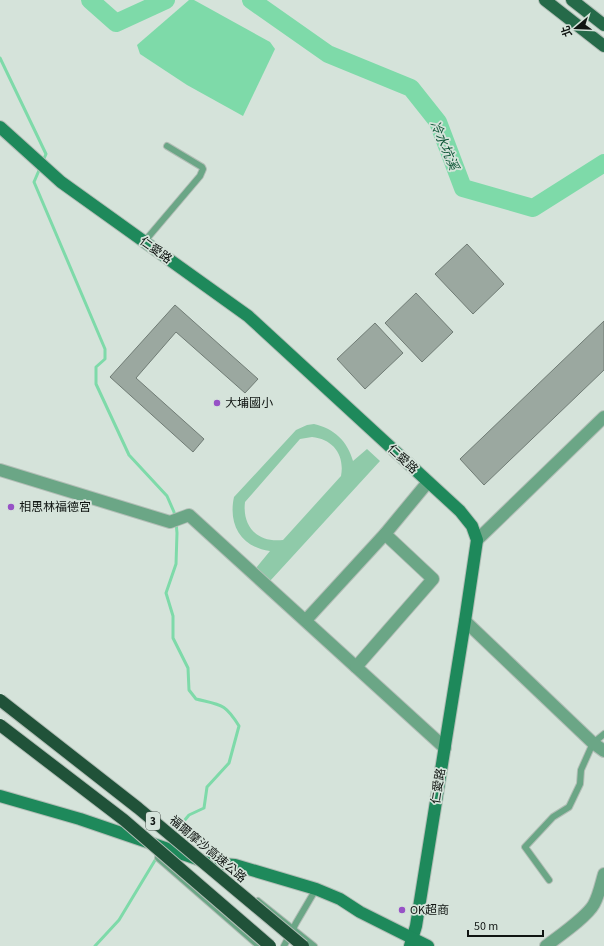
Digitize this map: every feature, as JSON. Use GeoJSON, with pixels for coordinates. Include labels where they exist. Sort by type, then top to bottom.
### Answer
{"type":"FeatureCollection","features":[{"type":"Feature","properties":{"kind":"highway","name":"福爾摩沙高速公路"},"geometry":{"type":"LineString","coordinates":[[0,700],[138,808],[303,946]]}},
{"type":"Feature","properties":{"kind":"highway","name":"3"},"geometry":{"type":"LineString","coordinates":[[0,725],[124,820],[270,946]]}},
{"type":"Feature","properties":{"kind":"main road"},"geometry":{"type":"LineString","coordinates":[[545,0],[604,46]]}},
{"type":"Feature","properties":{"kind":"main road"},"geometry":{"type":"LineString","coordinates":[[572,0],[604,25]]}},
{"type":"Feature","properties":{"kind":"main road"},"geometry":{"type":"LineString","coordinates":[[575,24],[583,8]]}},
{"type":"Feature","properties":{"kind":"street","name":"仁愛路"},"geometry":{"type":"LineString","coordinates":[[0,127],[61,182],[248,316],[460,511],[472,526],[477,540],[416,926],[411,942]]}},
{"type":"Feature","properties":{"kind":"street"},"geometry":{"type":"LineString","coordinates":[[477,540],[604,417]]}},
{"type":"Feature","properties":{"kind":"street"},"geometry":{"type":"LineString","coordinates":[[0,470],[175,520],[189,515],[445,748]]}},
{"type":"Feature","properties":{"kind":"street"},"geometry":{"type":"LineString","coordinates":[[306,620],[385,534],[428,482]]}},
{"type":"Feature","properties":{"kind":"street"},"geometry":{"type":"LineString","coordinates":[[356,667],[433,579],[385,534]]}},
{"type":"Feature","properties":{"kind":"street"},"geometry":{"type":"LineString","coordinates":[[465,621],[593,743],[604,751]]}},
{"type":"Feature","properties":{"kind":"street"},"geometry":{"type":"LineString","coordinates":[[0,796],[80,819],[209,863],[235,865],[316,889],[340,900],[411,942],[428,946]]}},
{"type":"Feature","properties":{"kind":"street"},"geometry":{"type":"LineString","coordinates":[[546,946],[584,916],[593,906],[604,874]]}},
{"type":"Feature","properties":{"kind":"lane"},"geometry":{"type":"LineString","coordinates":[[144,242],[200,176],[203,169],[167,146]]}},
{"type":"Feature","properties":{"kind":"lane"},"geometry":{"type":"LineString","coordinates":[[549,880],[525,847],[553,817],[568,807],[580,784],[581,770],[593,743],[604,734]]}},
{"type":"Feature","properties":{"kind":"lane"},"geometry":{"type":"LineString","coordinates":[[160,846],[158,858],[259,946]]}},
{"type":"Feature","properties":{"kind":"lane"},"geometry":{"type":"LineString","coordinates":[[209,863],[314,946]]}},
{"type":"Feature","properties":{"kind":"lane"},"geometry":{"type":"LineString","coordinates":[[284,946],[316,889]]}},
{"type":"Feature","properties":{"kind":"shaded area"},"geometry":{"type":"Polygon","coordinates":[[[189,0],[194,0],[270,42],[275,49],[243,116],[187,85],[140,54],[137,45],[189,0]]]}},
{"type":"Feature","properties":{"kind":"shaded area"},"geometry":{"type":"Polygon","coordinates":[[[314,424],[321,426],[334,433],[344,442],[353,461],[367,449],[380,461],[270,581],[256,568],[270,551],[251,545],[244,540],[239,533],[233,517],[234,497],[296,430],[307,425],[314,424]],[[312,437],[300,439],[245,502],[246,519],[249,526],[259,536],[266,539],[283,540],[341,476],[341,461],[336,449],[326,441],[312,437]]]}},
{"type":"Feature","properties":{"kind":"building"},"geometry":{"type":"Polygon","coordinates":[[[467,244],[504,284],[473,314],[435,274],[467,244]]]}},
{"type":"Feature","properties":{"kind":"building"},"geometry":{"type":"Polygon","coordinates":[[[416,293],[453,332],[422,362],[385,323],[416,293]]]}},
{"type":"Feature","properties":{"kind":"building"},"geometry":{"type":"Polygon","coordinates":[[[175,305],[258,379],[245,393],[176,332],[136,378],[204,439],[193,452],[110,377],[175,305]]]}},
{"type":"Feature","properties":{"kind":"building"},"geometry":{"type":"Polygon","coordinates":[[[604,321],[604,370],[484,485],[460,459],[604,321]]]}},
{"type":"Feature","properties":{"kind":"building"},"geometry":{"type":"Polygon","coordinates":[[[375,323],[403,353],[365,389],[337,359],[375,323]]]}},
{"type":"Feature","properties":{"kind":"waterway","name":"冷水坑溪"},"geometry":{"type":"LineString","coordinates":[[90,0],[116,23],[166,0]]}},
{"type":"Feature","properties":{"kind":"waterway","name":"冷水坑溪"},"geometry":{"type":"LineString","coordinates":[[251,0],[328,54],[411,88],[438,122],[463,188],[533,208],[604,163]]}},
{"type":"Feature","properties":{"kind":"waterway"},"geometry":{"type":"LineString","coordinates":[[0,58],[46,154],[43,161]]}},
{"type":"Feature","properties":{"kind":"waterway"},"geometry":{"type":"LineString","coordinates":[[40,168],[34,182],[105,349],[105,359],[96,367],[96,384],[129,455],[167,496],[175,517]]}},
{"type":"Feature","properties":{"kind":"waterway"},"geometry":{"type":"LineString","coordinates":[[174,833],[189,815],[204,808],[207,787],[229,763],[239,726],[230,713],[222,706],[196,699],[189,690],[188,668],[173,638],[173,616],[166,593],[176,564],[176,522]]}},
{"type":"Feature","properties":{"kind":"waterway"},"geometry":{"type":"LineString","coordinates":[[95,946],[119,920],[157,857]]}},
{"type":"Feature","properties":{"kind":"place","name":"大埔國小"},"geometry":{"type":"Point","coordinates":[217,403]}},
{"type":"Feature","properties":{"kind":"place","name":"相思林福德宮"},"geometry":{"type":"Point","coordinates":[11,507]}},
{"type":"Feature","properties":{"kind":"place","name":"OK超商"},"geometry":{"type":"Point","coordinates":[402,910]}}]}
